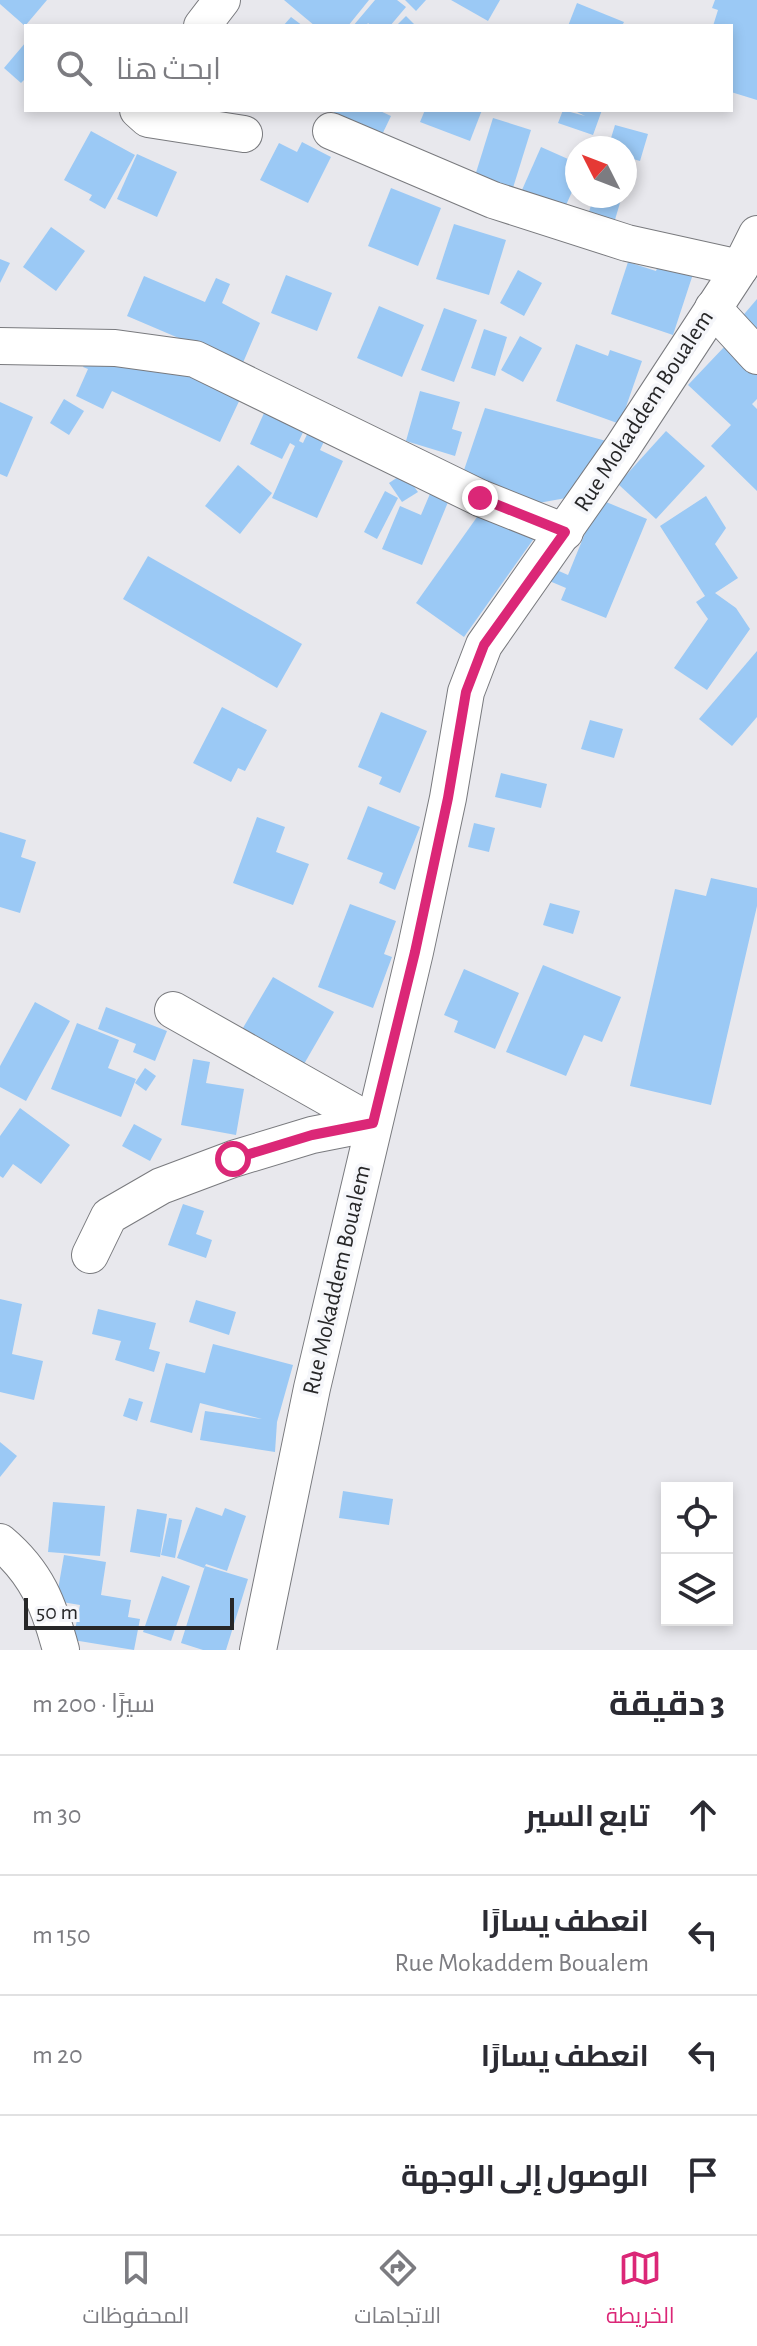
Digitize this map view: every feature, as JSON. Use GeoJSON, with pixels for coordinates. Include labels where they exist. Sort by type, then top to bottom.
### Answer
{"type":"FeatureCollection","features":[{"type":"Feature","properties":{"kind":"street"},"geometry":{"type":"LineString","coordinates":[[204,24],[222,0]]}},
{"type":"Feature","properties":{"kind":"street"},"geometry":{"type":"LineString","coordinates":[[140,112],[148,119],[244,134]]}},
{"type":"Feature","properties":{"kind":"street"},"geometry":{"type":"LineString","coordinates":[[331,131],[493,200],[627,243],[740,268]]}},
{"type":"Feature","properties":{"kind":"street","name":"Rue Mokaddem Boualem"},"geometry":{"type":"LineString","coordinates":[[258,1650],[312,1388],[419,936],[466,692],[484,645],[565,532],[740,268],[757,234]]}},
{"type":"Feature","properties":{"kind":"street"},"geometry":{"type":"LineString","coordinates":[[713,308],[757,356]]}},
{"type":"Feature","properties":{"kind":"street"},"geometry":{"type":"LineString","coordinates":[[0,346],[115,348],[195,359],[480,498],[565,532]]}},
{"type":"Feature","properties":{"kind":"street"},"geometry":{"type":"LineString","coordinates":[[173,1010],[373,1123]]}},
{"type":"Feature","properties":{"kind":"street"},"geometry":{"type":"LineString","coordinates":[[90,1255],[109,1216],[161,1186],[233,1159],[312,1135],[373,1123]]}},
{"type":"Feature","properties":{"kind":"street"},"geometry":{"type":"LineString","coordinates":[[0,1542],[33,1575],[49,1607],[61,1650]]}},
{"type":"Feature","properties":{"kind":"building"},"geometry":{"type":"Polygon","coordinates":[[[0,0],[47,0],[24,25],[0,4],[0,0]]]}},
{"type":"Feature","properties":{"kind":"building"},"geometry":{"type":"Polygon","coordinates":[[[284,0],[369,0],[350,24],[313,24],[284,0]]]}},
{"type":"Feature","properties":{"kind":"building"},"geometry":{"type":"Polygon","coordinates":[[[375,0],[397,0],[406,7],[392,24],[355,24],[375,0]]]}},
{"type":"Feature","properties":{"kind":"building"},"geometry":{"type":"Polygon","coordinates":[[[405,0],[426,0],[416,11],[405,0]]]}},
{"type":"Feature","properties":{"kind":"building"},"geometry":{"type":"Polygon","coordinates":[[[451,0],[500,0],[488,21],[451,0]]]}},
{"type":"Feature","properties":{"kind":"building"},"geometry":{"type":"Polygon","coordinates":[[[715,0],[757,0],[757,100],[733,93],[733,24],[714,24],[718,10],[712,8],[715,0]]]}},
{"type":"Feature","properties":{"kind":"building"},"geometry":{"type":"Polygon","coordinates":[[[577,3],[624,22],[623,24],[569,24],[577,3]]]}},
{"type":"Feature","properties":{"kind":"building"},"geometry":{"type":"Polygon","coordinates":[[[406,16],[414,24],[398,24],[406,16]]]}},
{"type":"Feature","properties":{"kind":"building"},"geometry":{"type":"Polygon","coordinates":[[[291,17],[300,24],[285,24],[291,17]]]}},
{"type":"Feature","properties":{"kind":"building"},"geometry":{"type":"Polygon","coordinates":[[[24,44],[24,80],[21,83],[4,68],[24,44]]]}},
{"type":"Feature","properties":{"kind":"building"},"geometry":{"type":"Polygon","coordinates":[[[334,112],[382,112],[391,116],[379,141],[331,120],[334,112]]]}},
{"type":"Feature","properties":{"kind":"building"},"geometry":{"type":"Polygon","coordinates":[[[424,112],[481,112],[470,141],[420,122],[424,112]]]}},
{"type":"Feature","properties":{"kind":"building"},"geometry":{"type":"Polygon","coordinates":[[[562,112],[585,116],[577,112],[601,112],[593,135],[558,123],[562,112]]]}},
{"type":"Feature","properties":{"kind":"building"},"geometry":{"type":"Polygon","coordinates":[[[493,118],[531,130],[512,191],[474,179],[493,118]]]}},
{"type":"Feature","properties":{"kind":"building"},"geometry":{"type":"Polygon","coordinates":[[[615,125],[648,134],[640,161],[637,160],[637,136],[612,136],[615,125]]]}},
{"type":"Feature","properties":{"kind":"building"},"geometry":{"type":"Polygon","coordinates":[[[91,131],[135,155],[105,209],[89,200],[92,195],[64,180],[91,131]]]}},
{"type":"Feature","properties":{"kind":"building"},"geometry":{"type":"Polygon","coordinates":[[[302,142],[331,157],[308,203],[260,180],[279,143],[297,152],[302,142]]]}},
{"type":"Feature","properties":{"kind":"building"},"geometry":{"type":"Polygon","coordinates":[[[541,147],[565,158],[565,207],[560,218],[518,199],[541,147]]]}},
{"type":"Feature","properties":{"kind":"building"},"geometry":{"type":"Polygon","coordinates":[[[137,154],[177,172],[157,217],[117,199],[137,154]]]}},
{"type":"Feature","properties":{"kind":"building"},"geometry":{"type":"Polygon","coordinates":[[[391,188],[441,208],[418,266],[368,246],[391,188]]]}},
{"type":"Feature","properties":{"kind":"building"},"geometry":{"type":"Polygon","coordinates":[[[590,208],[618,208],[614,223],[588,215],[590,208]]]}},
{"type":"Feature","properties":{"kind":"building"},"geometry":{"type":"Polygon","coordinates":[[[454,224],[506,240],[489,295],[436,279],[454,224]]]}},
{"type":"Feature","properties":{"kind":"building"},"geometry":{"type":"Polygon","coordinates":[[[51,227],[85,251],[56,291],[23,267],[51,227]]]}},
{"type":"Feature","properties":{"kind":"building"},"geometry":{"type":"Polygon","coordinates":[[[0,259],[10,263],[0,283],[0,259]]]}},
{"type":"Feature","properties":{"kind":"building"},"geometry":{"type":"Polygon","coordinates":[[[628,262],[656,271],[659,263],[693,274],[673,335],[611,314],[628,262]]]}},
{"type":"Feature","properties":{"kind":"building"},"geometry":{"type":"Polygon","coordinates":[[[518,270],[542,283],[524,316],[500,303],[518,270]]]}},
{"type":"Feature","properties":{"kind":"building"},"geometry":{"type":"Polygon","coordinates":[[[286,275],[332,293],[317,331],[271,313],[286,275]]]}},
{"type":"Feature","properties":{"kind":"building"},"geometry":{"type":"Polygon","coordinates":[[[144,276],[205,302],[216,278],[230,284],[222,303],[260,323],[242,365],[127,316],[144,276]]]}},
{"type":"Feature","properties":{"kind":"building"},"geometry":{"type":"Polygon","coordinates":[[[757,299],[757,334],[740,319],[757,299]]]}},
{"type":"Feature","properties":{"kind":"building"},"geometry":{"type":"Polygon","coordinates":[[[379,306],[424,325],[402,377],[357,358],[379,306]]]}},
{"type":"Feature","properties":{"kind":"building"},"geometry":{"type":"Polygon","coordinates":[[[444,308],[477,320],[454,382],[421,370],[444,308]]]}},
{"type":"Feature","properties":{"kind":"building"},"geometry":{"type":"Polygon","coordinates":[[[484,329],[507,337],[495,376],[471,368],[484,329]]]}},
{"type":"Feature","properties":{"kind":"building"},"geometry":{"type":"Polygon","coordinates":[[[101,330],[241,397],[220,442],[112,391],[103,409],[76,396],[88,369],[83,367],[101,330]]]}},
{"type":"Feature","properties":{"kind":"building"},"geometry":{"type":"Polygon","coordinates":[[[520,336],[542,348],[523,382],[501,370],[520,336]]]}},
{"type":"Feature","properties":{"kind":"building"},"geometry":{"type":"Polygon","coordinates":[[[576,344],[608,356],[610,350],[642,361],[620,424],[556,401],[576,344]]]}},
{"type":"Feature","properties":{"kind":"building"},"geometry":{"type":"Polygon","coordinates":[[[726,345],[757,374],[757,399],[752,404],[757,409],[757,491],[711,446],[731,425],[688,385],[726,345]]]}},
{"type":"Feature","properties":{"kind":"building"},"geometry":{"type":"Polygon","coordinates":[[[420,391],[460,402],[452,429],[462,432],[455,456],[406,441],[420,391]]]}},
{"type":"Feature","properties":{"kind":"building"},"geometry":{"type":"Polygon","coordinates":[[[64,399],[84,411],[69,435],[50,423],[64,399]]]}},
{"type":"Feature","properties":{"kind":"building"},"geometry":{"type":"Polygon","coordinates":[[[0,402],[33,417],[7,477],[0,474],[0,402]]]}},
{"type":"Feature","properties":{"kind":"building"},"geometry":{"type":"Polygon","coordinates":[[[269,402],[309,419],[299,441],[303,443],[310,428],[327,435],[320,450],[343,461],[317,518],[272,498],[295,446],[290,443],[282,459],[250,444],[269,402]]]}},
{"type":"Feature","properties":{"kind":"building"},"geometry":{"type":"Polygon","coordinates":[[[485,408],[610,442],[566,498],[533,504],[463,473],[485,408]]]}},
{"type":"Feature","properties":{"kind":"building"},"geometry":{"type":"Polygon","coordinates":[[[666,431],[705,466],[656,519],[618,484],[666,431]]]}},
{"type":"Feature","properties":{"kind":"building"},"geometry":{"type":"Polygon","coordinates":[[[238,465],[272,493],[240,534],[205,506],[238,465]]]}},
{"type":"Feature","properties":{"kind":"building"},"geometry":{"type":"Polygon","coordinates":[[[404,473],[418,492],[402,502],[389,483],[404,473]]]}},
{"type":"Feature","properties":{"kind":"building"},"geometry":{"type":"Polygon","coordinates":[[[435,482],[453,490],[422,565],[382,549],[400,506],[421,515],[435,482]]]}},
{"type":"Feature","properties":{"kind":"building"},"geometry":{"type":"Polygon","coordinates":[[[385,491],[398,498],[377,539],[364,532],[385,491]]]}},
{"type":"Feature","properties":{"kind":"building"},"geometry":{"type":"Polygon","coordinates":[[[706,496],[726,528],[715,544],[738,578],[715,593],[736,608],[750,629],[707,690],[674,668],[708,619],[696,602],[705,596],[660,526],[706,496]]]}},
{"type":"Feature","properties":{"kind":"building"},"geometry":{"type":"Polygon","coordinates":[[[599,499],[647,519],[606,618],[561,600],[566,588],[547,580],[552,568],[568,575],[599,499]]]}},
{"type":"Feature","properties":{"kind":"building"},"geometry":{"type":"Polygon","coordinates":[[[487,503],[535,537],[464,637],[416,603],[487,503]]]}},
{"type":"Feature","properties":{"kind":"building"},"geometry":{"type":"Polygon","coordinates":[[[148,556],[302,644],[277,688],[123,599],[148,556]]]}},
{"type":"Feature","properties":{"kind":"building"},"geometry":{"type":"Polygon","coordinates":[[[757,651],[757,717],[732,746],[699,719],[757,651]]]}},
{"type":"Feature","properties":{"kind":"building"},"geometry":{"type":"Polygon","coordinates":[[[222,707],[267,730],[245,771],[238,768],[231,782],[193,763],[222,707]]]}},
{"type":"Feature","properties":{"kind":"building"},"geometry":{"type":"Polygon","coordinates":[[[381,712],[427,731],[400,793],[379,784],[382,777],[358,767],[381,712]]]}},
{"type":"Feature","properties":{"kind":"building"},"geometry":{"type":"Polygon","coordinates":[[[590,720],[623,729],[614,758],[581,749],[590,720]]]}},
{"type":"Feature","properties":{"kind":"building"},"geometry":{"type":"Polygon","coordinates":[[[501,773],[547,784],[541,808],[495,797],[501,773]]]}},
{"type":"Feature","properties":{"kind":"building"},"geometry":{"type":"Polygon","coordinates":[[[368,806],[420,827],[395,890],[379,883],[383,873],[347,859],[368,806]]]}},
{"type":"Feature","properties":{"kind":"building"},"geometry":{"type":"Polygon","coordinates":[[[257,817],[285,827],[276,852],[309,864],[293,905],[233,883],[257,817]]]}},
{"type":"Feature","properties":{"kind":"building"},"geometry":{"type":"Polygon","coordinates":[[[474,823],[495,828],[489,852],[468,847],[474,823]]]}},
{"type":"Feature","properties":{"kind":"building"},"geometry":{"type":"Polygon","coordinates":[[[0,832],[26,840],[21,857],[36,862],[20,913],[0,907],[0,832]]]}},
{"type":"Feature","properties":{"kind":"building"},"geometry":{"type":"Polygon","coordinates":[[[711,878],[757,888],[757,906],[711,1105],[630,1086],[675,889],[706,896],[711,878]]]}},
{"type":"Feature","properties":{"kind":"building"},"geometry":{"type":"Polygon","coordinates":[[[550,903],[580,911],[573,934],[543,925],[550,903]]]}},
{"type":"Feature","properties":{"kind":"building"},"geometry":{"type":"Polygon","coordinates":[[[350,904],[396,921],[384,954],[392,957],[373,1008],[318,987],[350,904]]]}},
{"type":"Feature","properties":{"kind":"building"},"geometry":{"type":"Polygon","coordinates":[[[543,965],[621,997],[602,1042],[584,1035],[566,1076],[506,1052],[543,965]]]}},
{"type":"Feature","properties":{"kind":"building"},"geometry":{"type":"Polygon","coordinates":[[[464,969],[519,993],[495,1049],[454,1032],[458,1021],[444,1015],[464,969]]]}},
{"type":"Feature","properties":{"kind":"building"},"geometry":{"type":"Polygon","coordinates":[[[273,977],[334,1012],[300,1071],[240,1033],[273,977]]]}},
{"type":"Feature","properties":{"kind":"building"},"geometry":{"type":"Polygon","coordinates":[[[35,1002],[70,1021],[26,1101],[0,1087],[0,1066],[35,1002]]]}},
{"type":"Feature","properties":{"kind":"building"},"geometry":{"type":"Polygon","coordinates":[[[106,1007],[167,1031],[155,1061],[133,1052],[136,1044],[98,1029],[106,1007]]]}},
{"type":"Feature","properties":{"kind":"building"},"geometry":{"type":"Polygon","coordinates":[[[77,1023],[119,1040],[108,1068],[136,1079],[121,1117],[51,1089],[77,1023]]]}},
{"type":"Feature","properties":{"kind":"building"},"geometry":{"type":"Polygon","coordinates":[[[193,1059],[210,1062],[206,1083],[244,1089],[236,1135],[181,1125],[193,1059]]]}},
{"type":"Feature","properties":{"kind":"building"},"geometry":{"type":"Polygon","coordinates":[[[145,1068],[156,1076],[146,1091],[135,1083],[145,1068]]]}},
{"type":"Feature","properties":{"kind":"building"},"geometry":{"type":"Polygon","coordinates":[[[20,1108],[70,1145],[41,1184],[13,1164],[3,1178],[0,1176],[0,1136],[20,1108]]]}},
{"type":"Feature","properties":{"kind":"building"},"geometry":{"type":"Polygon","coordinates":[[[134,1124],[162,1139],[150,1161],[122,1146],[134,1124]]]}},
{"type":"Feature","properties":{"kind":"building"},"geometry":{"type":"Polygon","coordinates":[[[183,1204],[204,1211],[196,1234],[212,1240],[206,1258],[168,1245],[183,1204]]]}},
{"type":"Feature","properties":{"kind":"building"},"geometry":{"type":"Polygon","coordinates":[[[0,1299],[22,1304],[12,1354],[43,1361],[34,1400],[0,1392],[0,1299]]]}},
{"type":"Feature","properties":{"kind":"building"},"geometry":{"type":"Polygon","coordinates":[[[196,1300],[236,1312],[229,1335],[189,1322],[196,1300]]]}},
{"type":"Feature","properties":{"kind":"building"},"geometry":{"type":"Polygon","coordinates":[[[98,1309],[156,1323],[149,1349],[160,1352],[154,1372],[115,1360],[121,1341],[92,1334],[98,1309]]]}},
{"type":"Feature","properties":{"kind":"building"},"geometry":{"type":"Polygon","coordinates":[[[213,1344],[293,1365],[277,1422],[275,1452],[200,1440],[205,1411],[262,1419],[200,1403],[192,1433],[150,1422],[166,1363],[205,1373],[213,1344]]]}},
{"type":"Feature","properties":{"kind":"building"},"geometry":{"type":"Polygon","coordinates":[[[129,1398],[143,1402],[137,1421],[123,1416],[129,1398]]]}},
{"type":"Feature","properties":{"kind":"building"},"geometry":{"type":"Polygon","coordinates":[[[0,1442],[17,1456],[0,1477],[0,1442]]]}},
{"type":"Feature","properties":{"kind":"building"},"geometry":{"type":"Polygon","coordinates":[[[343,1491],[393,1499],[389,1525],[339,1518],[343,1491]]]}},
{"type":"Feature","properties":{"kind":"building"},"geometry":{"type":"Polygon","coordinates":[[[53,1502],[105,1506],[100,1556],[48,1552],[53,1502]]]}},
{"type":"Feature","properties":{"kind":"building"},"geometry":{"type":"Polygon","coordinates":[[[196,1507],[222,1516],[225,1508],[246,1516],[227,1571],[206,1564],[204,1568],[177,1558],[196,1507]]]}},
{"type":"Feature","properties":{"kind":"building"},"geometry":{"type":"Polygon","coordinates":[[[137,1509],[167,1514],[160,1557],[130,1552],[137,1509]]]}},
{"type":"Feature","properties":{"kind":"building"},"geometry":{"type":"Polygon","coordinates":[[[169,1518],[182,1520],[175,1558],[161,1555],[169,1518]]]}},
{"type":"Feature","properties":{"kind":"building"},"geometry":{"type":"Polygon","coordinates":[[[64,1555],[106,1562],[101,1595],[131,1600],[128,1617],[140,1619],[134,1650],[73,1640],[80,1605],[56,1601],[64,1555]]]}},
{"type":"Feature","properties":{"kind":"building"},"geometry":{"type":"Polygon","coordinates":[[[205,1566],[248,1579],[226,1650],[203,1650],[181,1643],[205,1566]]]}},
{"type":"Feature","properties":{"kind":"building"},"geometry":{"type":"Polygon","coordinates":[[[162,1576],[190,1586],[171,1641],[143,1632],[162,1576]]]}},
{"type":"Feature","properties":{"kind":"route"},"geometry":{"type":"LineString","coordinates":[[233,1159],[312,1135],[373,1123],[415,952],[448,798],[466,692],[484,645],[565,532],[480,498]]}}]}
